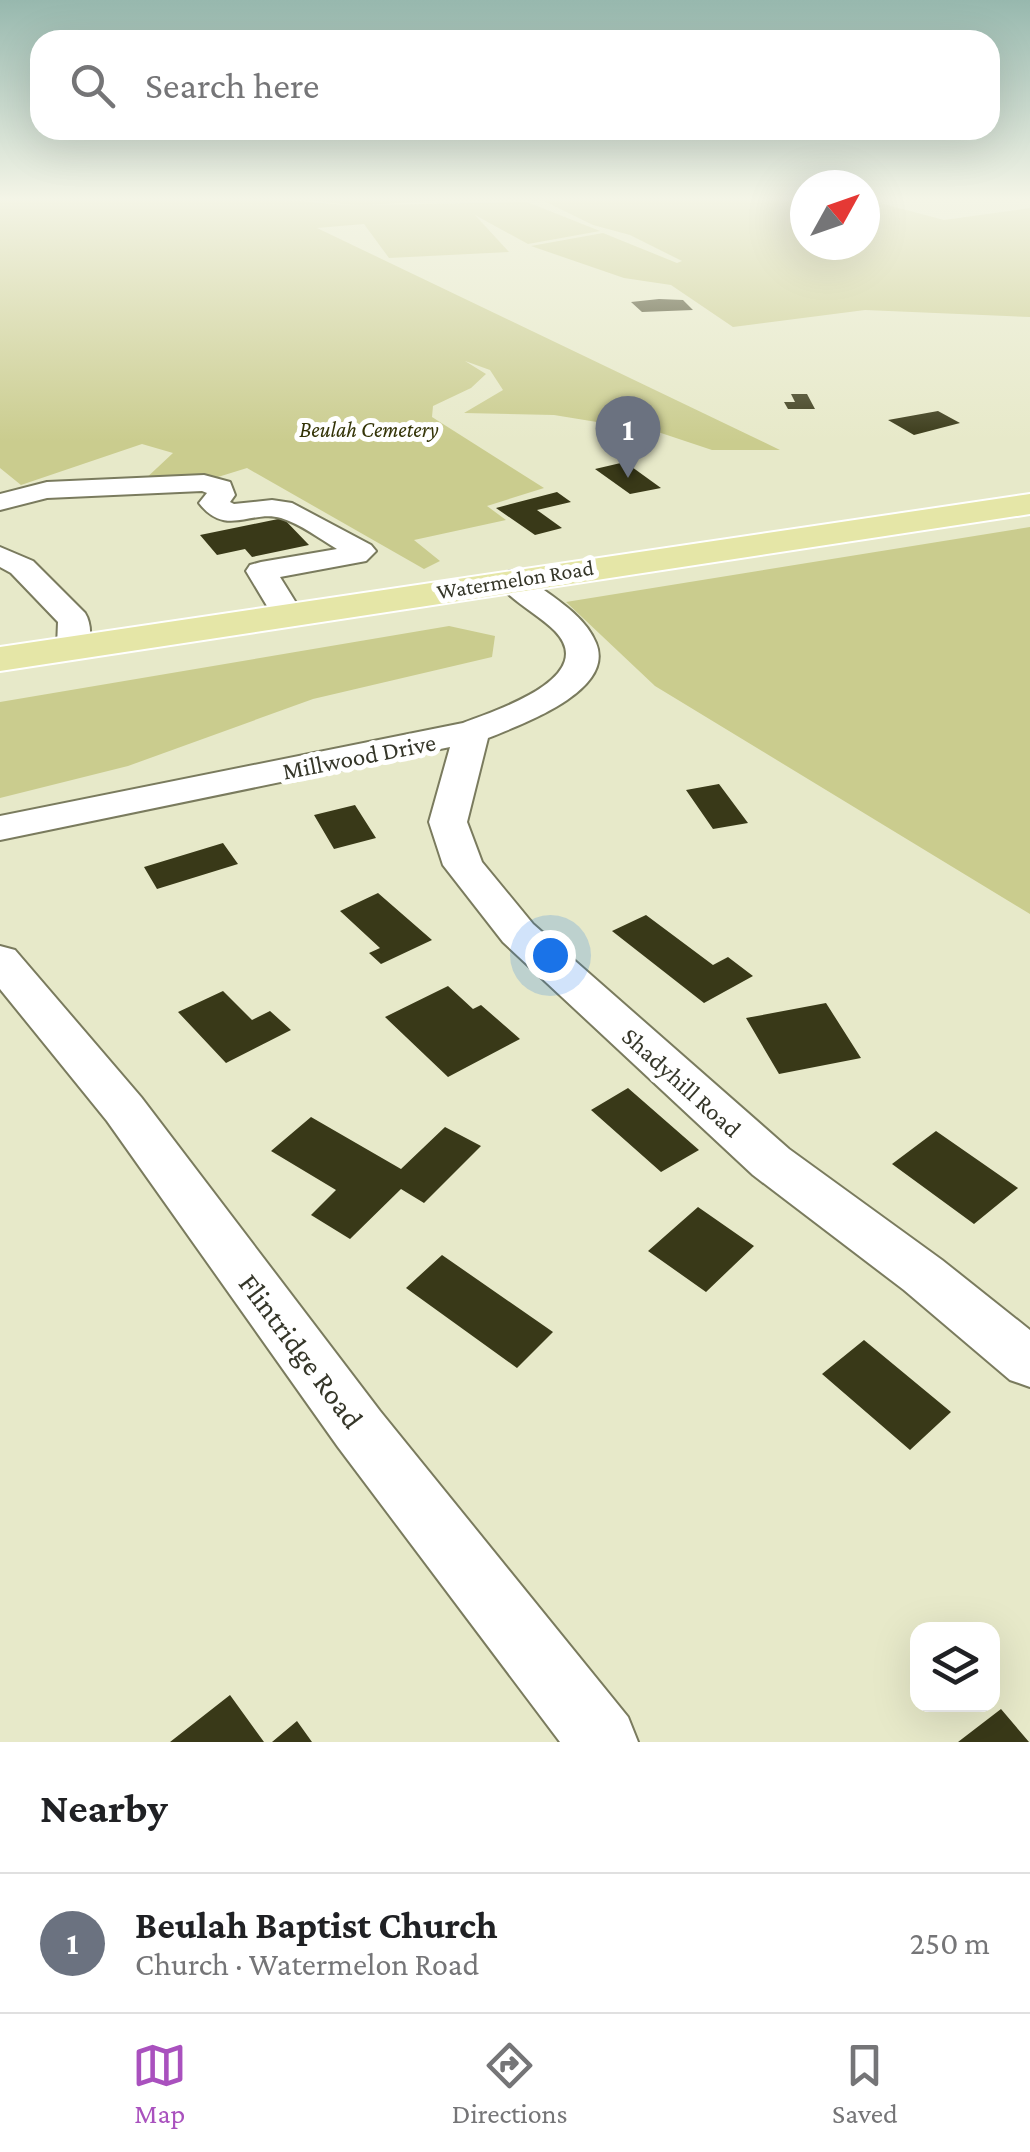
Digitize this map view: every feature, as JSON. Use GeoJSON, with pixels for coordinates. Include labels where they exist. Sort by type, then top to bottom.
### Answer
{"type":"FeatureCollection","features":[{"type":"Feature","properties":{"kind":"main road","name":"Watermelon Road"},"geometry":{"type":"LineString","coordinates":[[0,660],[1030,504]]}},
{"type":"Feature","properties":{"kind":"street"},"geometry":{"type":"LineString","coordinates":[[0,502],[47,490],[204,483],[220,488],[222,495],[213,504],[228,514],[282,509],[361,550],[356,555],[260,571],[286,614]]}},
{"type":"Feature","properties":{"kind":"street"},"geometry":{"type":"LineString","coordinates":[[0,556],[22,566],[74,620],[73,647]]}},
{"type":"Feature","properties":{"kind":"street"},"geometry":{"type":"LineString","coordinates":[[0,578],[44,627],[73,647]]}},
{"type":"Feature","properties":{"kind":"street","name":"Millwood Drive"},"geometry":{"type":"LineString","coordinates":[[0,828],[472,732],[550,696],[582,670],[584,654],[578,640],[510,580]]}},
{"type":"Feature","properties":{"kind":"street","name":"Shadyhill Road"},"geometry":{"type":"LineString","coordinates":[[472,732],[448,822],[463,866],[518,933],[771,1162],[923,1275],[1030,1363]]}},
{"type":"Feature","properties":{"kind":"street","name":"Flintridge Road"},"geometry":{"type":"LineString","coordinates":[[0,960],[124,1110],[347,1413],[603,1742]]}},
{"type":"Feature","properties":{"kind":"green space","name":"Beulah Cemetery"},"geometry":{"type":"Polygon","coordinates":[[[0,280],[426,280],[780,450],[712,450],[658,432],[554,415],[464,413],[503,390],[490,370],[465,361],[486,374],[471,388],[433,406],[432,417],[544,488],[487,506],[506,520],[414,540],[440,561],[424,569],[247,468],[205,481],[142,482],[173,453],[142,444],[21,485],[0,468],[0,280]]]}},
{"type":"Feature","properties":{"kind":"green space"},"geometry":{"type":"Polygon","coordinates":[[[639,280],[1030,280],[1030,317],[865,310],[733,327],[671,285],[639,280]]]}},
{"type":"Feature","properties":{"kind":"green space"},"geometry":{"type":"Polygon","coordinates":[[[1030,527],[1030,914],[655,686],[566,602],[1030,527]]]}},
{"type":"Feature","properties":{"kind":"green space"},"geometry":{"type":"Polygon","coordinates":[[[449,626],[495,636],[492,657],[313,699],[128,766],[0,798],[0,702],[449,626]]]}},
{"type":"Feature","properties":{"kind":"building"},"geometry":{"type":"Polygon","coordinates":[[[683,300],[693,310],[642,312],[631,302],[683,300]]]}},
{"type":"Feature","properties":{"kind":"building"},"geometry":{"type":"Polygon","coordinates":[[[791,394],[807,394],[815,409],[788,409],[784,402],[795,402],[791,394]]]}},
{"type":"Feature","properties":{"kind":"building"},"geometry":{"type":"Polygon","coordinates":[[[938,411],[960,423],[914,435],[888,420],[938,411]]]}},
{"type":"Feature","properties":{"kind":"building"},"geometry":{"type":"Polygon","coordinates":[[[625,462],[661,488],[630,494],[595,469],[625,462]]]}},
{"type":"Feature","properties":{"kind":"building"},"geometry":{"type":"Polygon","coordinates":[[[557,492],[571,502],[537,510],[562,528],[535,535],[496,508],[557,492]]]}},
{"type":"Feature","properties":{"kind":"building"},"geometry":{"type":"Polygon","coordinates":[[[283,518],[309,545],[252,557],[245,549],[217,555],[200,535],[283,518]]]}},
{"type":"Feature","properties":{"kind":"building"},"geometry":{"type":"Polygon","coordinates":[[[719,784],[748,823],[713,829],[686,790],[719,784]]]}},
{"type":"Feature","properties":{"kind":"building"},"geometry":{"type":"Polygon","coordinates":[[[355,805],[376,838],[334,849],[314,815],[355,805]]]}},
{"type":"Feature","properties":{"kind":"building"},"geometry":{"type":"Polygon","coordinates":[[[223,843],[238,864],[157,889],[144,867],[223,843]]]}},
{"type":"Feature","properties":{"kind":"building"},"geometry":{"type":"Polygon","coordinates":[[[378,893],[432,940],[381,964],[369,953],[380,948],[340,911],[378,893]]]}},
{"type":"Feature","properties":{"kind":"building"},"geometry":{"type":"Polygon","coordinates":[[[646,915],[713,965],[728,957],[753,976],[704,1003],[612,931],[646,915]]]}},
{"type":"Feature","properties":{"kind":"building"},"geometry":{"type":"Polygon","coordinates":[[[448,986],[473,1009],[481,1005],[520,1039],[448,1077],[385,1017],[448,986]]]}},
{"type":"Feature","properties":{"kind":"building"},"geometry":{"type":"Polygon","coordinates":[[[223,991],[252,1020],[270,1011],[291,1030],[226,1063],[178,1012],[223,991]]]}},
{"type":"Feature","properties":{"kind":"building"},"geometry":{"type":"Polygon","coordinates":[[[826,1003],[861,1058],[779,1074],[746,1018],[826,1003]]]}},
{"type":"Feature","properties":{"kind":"building"},"geometry":{"type":"Polygon","coordinates":[[[628,1088],[699,1150],[661,1172],[591,1110],[628,1088]]]}},
{"type":"Feature","properties":{"kind":"building"},"geometry":{"type":"Polygon","coordinates":[[[311,1117],[401,1169],[445,1127],[481,1146],[424,1203],[401,1189],[350,1239],[311,1215],[336,1190],[271,1151],[311,1117]]]}},
{"type":"Feature","properties":{"kind":"building"},"geometry":{"type":"Polygon","coordinates":[[[936,1131],[1018,1188],[974,1224],[892,1164],[936,1131]]]}},
{"type":"Feature","properties":{"kind":"building"},"geometry":{"type":"Polygon","coordinates":[[[698,1207],[754,1246],[706,1292],[648,1251],[698,1207]]]}},
{"type":"Feature","properties":{"kind":"building"},"geometry":{"type":"Polygon","coordinates":[[[442,1255],[553,1332],[517,1368],[406,1288],[442,1255]]]}},
{"type":"Feature","properties":{"kind":"building"},"geometry":{"type":"Polygon","coordinates":[[[864,1340],[951,1412],[910,1450],[822,1374],[864,1340]]]}},
{"type":"Feature","properties":{"kind":"building"},"geometry":{"type":"Polygon","coordinates":[[[230,1695],[264,1742],[170,1742],[230,1695]]]}},
{"type":"Feature","properties":{"kind":"building"},"geometry":{"type":"Polygon","coordinates":[[[1000,1712],[1029,1742],[958,1742],[1000,1712]]]}},
{"type":"Feature","properties":{"kind":"building"},"geometry":{"type":"Polygon","coordinates":[[[297,1721],[312,1742],[272,1742],[297,1721]]]}},
{"type":"Feature","properties":{"kind":"place","name":"Beulah Baptist Church"},"geometry":{"type":"Point","coordinates":[628,478]}}]}
